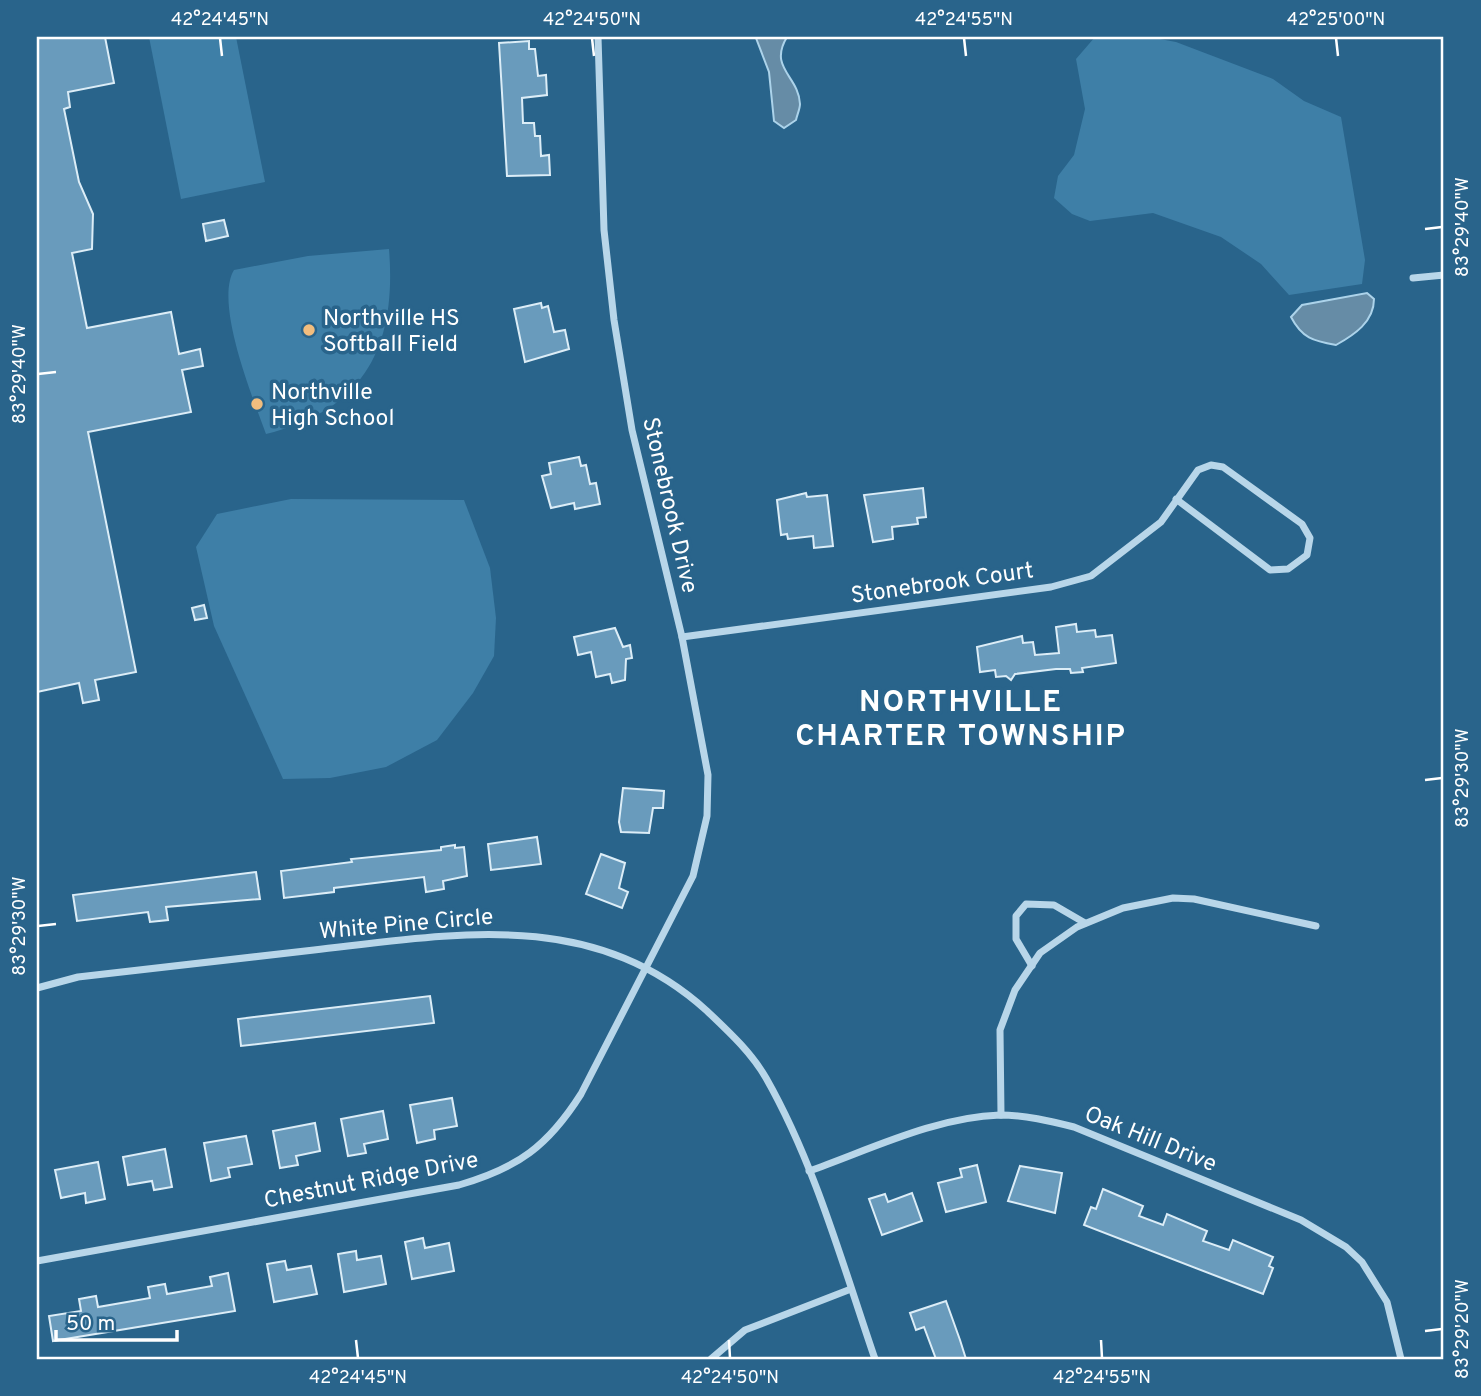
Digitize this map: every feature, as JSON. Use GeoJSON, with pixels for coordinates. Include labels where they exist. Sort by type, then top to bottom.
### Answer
{"type":"FeatureCollection","features":[{"type":"Feature","properties":{"kind":"street","name":"Stonebrook Drive"},"geometry":{"type":"LineString","coordinates":[[598,37],[604,230],[614,320],[632,430],[682,637],[708,775],[707,816],[693,876],[645,967]]}},
{"type":"Feature","properties":{"kind":"street"},"geometry":{"type":"LineString","coordinates":[[1413,278],[1444,275]]}},
{"type":"Feature","properties":{"kind":"street","name":"Stonebrook Court"},"geometry":{"type":"LineString","coordinates":[[682,637],[1051,587],[1091,576],[1161,522],[1176,499],[1198,470],[1211,465],[1223,467],[1302,524],[1310,538],[1307,555],[1288,569],[1269,570],[1176,499]]}},
{"type":"Feature","properties":{"kind":"street"},"geometry":{"type":"LineString","coordinates":[[1001,1115],[1000,1030],[1015,990],[1040,953],[1085,923],[1124,908],[1172,898],[1194,899],[1316,926]]}},
{"type":"Feature","properties":{"kind":"street"},"geometry":{"type":"LineString","coordinates":[[1031,966],[1016,939],[1016,916],[1026,904],[1054,905],[1085,923]]}},
{"type":"Feature","properties":{"kind":"street","name":"White Pine Circle"},"geometry":{"type":"LineString","coordinates":[[37,988],[78,977],[462,933],[546,936],[587,946],[645,967],[695,1001],[750,1054],[766,1078],[808,1171],[875,1359]]}},
{"type":"Feature","properties":{"kind":"street","name":"Chestnut Ridge Drive"},"geometry":{"type":"LineString","coordinates":[[37,1261],[459,1185],[511,1167],[547,1141],[564,1122],[645,967]]}},
{"type":"Feature","properties":{"kind":"street","name":"Oak Hill Drive"},"geometry":{"type":"LineString","coordinates":[[808,1171],[933,1128],[1001,1115],[1037,1118],[1074,1127],[1324,1232],[1362,1262],[1377,1283],[1395,1322],[1401,1359]]}},
{"type":"Feature","properties":{"kind":"street"},"geometry":{"type":"LineString","coordinates":[[711,1359],[746,1330],[851,1289]]}},
{"type":"Feature","properties":{"kind":"shaded area"},"geometry":{"type":"Polygon","coordinates":[[[149,37],[236,37],[265,182],[181,199],[149,37]]]}},
{"type":"Feature","properties":{"kind":"shaded area"},"geometry":{"type":"Polygon","coordinates":[[[787,37],[782,48],[782,64],[795,86],[800,104],[796,120],[784,128],[774,121],[769,72],[756,38],[787,37]]]}},
{"type":"Feature","properties":{"kind":"shaded area"},"geometry":{"type":"Polygon","coordinates":[[[1095,37],[1149,37],[1176,42],[1273,79],[1304,101],[1341,117],[1365,260],[1362,284],[1289,295],[1261,264],[1221,237],[1153,213],[1090,221],[1072,214],[1054,198],[1058,176],[1074,155],[1085,109],[1076,59],[1095,37]]]}},
{"type":"Feature","properties":{"kind":"shaded area","name":"Northville HS Softball Field"},"geometry":{"type":"Polygon","coordinates":[[[389,249],[387,316],[379,344],[367,369],[350,391],[328,409],[300,423],[266,434],[245,375],[232,327],[229,285],[234,270],[308,256],[389,249]]]}},
{"type":"Feature","properties":{"kind":"shaded area"},"geometry":{"type":"Polygon","coordinates":[[[1367,293],[1374,299],[1367,321],[1336,345],[1304,334],[1291,317],[1302,305],[1367,293]]]}},
{"type":"Feature","properties":{"kind":"shaded area"},"geometry":{"type":"Polygon","coordinates":[[[291,499],[464,500],[490,568],[496,618],[494,656],[473,693],[437,740],[386,767],[330,778],[283,779],[214,626],[196,547],[217,514],[291,499]]]}},
{"type":"Feature","properties":{"kind":"building"},"geometry":{"type":"Polygon","coordinates":[[[37,37],[105,37],[114,83],[68,92],[70,107],[64,109],[79,182],[93,214],[92,249],[72,253],[87,328],[171,312],[179,354],[200,349],[203,366],[182,370],[191,412],[88,432],[136,672],[95,680],[99,700],[83,703],[79,683],[37,692],[37,37]]]}},
{"type":"Feature","properties":{"kind":"building"},"geometry":{"type":"Polygon","coordinates":[[[529,41],[529,49],[535,49],[538,76],[546,75],[547,95],[522,98],[523,123],[534,123],[535,136],[540,136],[541,156],[549,155],[550,175],[507,176],[499,43],[529,41]]]}},
{"type":"Feature","properties":{"kind":"building"},"geometry":{"type":"Polygon","coordinates":[[[224,220],[228,236],[206,241],[203,224],[224,220]]]}},
{"type":"Feature","properties":{"kind":"building"},"geometry":{"type":"Polygon","coordinates":[[[541,303],[542,308],[548,306],[554,332],[565,330],[569,349],[525,362],[514,309],[541,303]]]}},
{"type":"Feature","properties":{"kind":"building"},"geometry":{"type":"Polygon","coordinates":[[[579,457],[581,466],[586,465],[590,484],[596,483],[600,504],[575,509],[574,503],[551,508],[542,476],[551,474],[549,463],[579,457]]]}},
{"type":"Feature","properties":{"kind":"building"},"geometry":{"type":"Polygon","coordinates":[[[923,488],[926,517],[917,518],[918,524],[892,527],[893,539],[873,542],[864,495],[923,488]]]}},
{"type":"Feature","properties":{"kind":"building"},"geometry":{"type":"Polygon","coordinates":[[[806,493],[807,497],[827,495],[833,546],[814,548],[813,536],[788,539],[787,534],[781,535],[777,500],[806,493]]]}},
{"type":"Feature","properties":{"kind":"building"},"geometry":{"type":"Polygon","coordinates":[[[204,605],[207,618],[195,620],[192,608],[204,605]]]}},
{"type":"Feature","properties":{"kind":"building"},"geometry":{"type":"Polygon","coordinates":[[[1076,624],[1077,632],[1095,630],[1096,637],[1112,635],[1116,663],[1082,668],[1083,672],[1071,673],[1070,669],[1056,669],[1015,674],[1011,680],[1006,676],[996,677],[995,670],[980,672],[977,647],[1022,636],[1023,643],[1033,642],[1035,655],[1059,653],[1056,627],[1076,624]]]}},
{"type":"Feature","properties":{"kind":"building"},"geometry":{"type":"Polygon","coordinates":[[[615,628],[623,647],[630,645],[632,658],[626,659],[625,680],[612,683],[610,674],[596,677],[591,652],[578,655],[574,637],[615,628]]]}},
{"type":"Feature","properties":{"kind":"building"},"geometry":{"type":"Polygon","coordinates":[[[623,788],[664,791],[663,808],[653,808],[649,833],[621,832],[619,822],[623,788]]]}},
{"type":"Feature","properties":{"kind":"building"},"geometry":{"type":"Polygon","coordinates":[[[537,837],[541,864],[491,870],[488,844],[537,837]]]}},
{"type":"Feature","properties":{"kind":"building"},"geometry":{"type":"Polygon","coordinates":[[[455,845],[455,848],[464,847],[467,876],[443,881],[444,889],[426,892],[424,877],[334,888],[334,892],[284,898],[281,871],[352,862],[351,859],[441,850],[441,847],[455,845]]]}},
{"type":"Feature","properties":{"kind":"building"},"geometry":{"type":"Polygon","coordinates":[[[601,854],[625,863],[619,888],[628,892],[622,908],[586,894],[601,854]]]}},
{"type":"Feature","properties":{"kind":"building"},"geometry":{"type":"Polygon","coordinates":[[[256,872],[260,899],[166,907],[168,920],[150,922],[148,912],[77,921],[73,895],[256,872]]]}},
{"type":"Feature","properties":{"kind":"building"},"geometry":{"type":"Polygon","coordinates":[[[430,996],[434,1023],[241,1046],[238,1019],[430,996]]]}},
{"type":"Feature","properties":{"kind":"building"},"geometry":{"type":"Polygon","coordinates":[[[452,1098],[457,1126],[434,1130],[435,1139],[417,1143],[410,1105],[452,1098]]]}},
{"type":"Feature","properties":{"kind":"building"},"geometry":{"type":"Polygon","coordinates":[[[383,1111],[388,1139],[364,1144],[366,1153],[348,1156],[341,1119],[383,1111]]]}},
{"type":"Feature","properties":{"kind":"building"},"geometry":{"type":"Polygon","coordinates":[[[315,1123],[320,1151],[296,1156],[298,1165],[280,1168],[273,1131],[315,1123]]]}},
{"type":"Feature","properties":{"kind":"building"},"geometry":{"type":"Polygon","coordinates":[[[246,1136],[252,1164],[228,1168],[230,1177],[211,1181],[204,1143],[246,1136]]]}},
{"type":"Feature","properties":{"kind":"building"},"geometry":{"type":"Polygon","coordinates":[[[165,1149],[172,1187],[154,1190],[152,1181],[128,1185],[123,1157],[165,1149]]]}},
{"type":"Feature","properties":{"kind":"building"},"geometry":{"type":"Polygon","coordinates":[[[98,1162],[105,1199],[86,1203],[85,1193],[61,1198],[55,1170],[98,1162]]]}},
{"type":"Feature","properties":{"kind":"building"},"geometry":{"type":"Polygon","coordinates":[[[977,1165],[986,1202],[946,1212],[938,1183],[962,1177],[960,1169],[977,1165]]]}},
{"type":"Feature","properties":{"kind":"building"},"geometry":{"type":"Polygon","coordinates":[[[1020,1166],[1062,1173],[1055,1213],[1008,1201],[1020,1166]]]}},
{"type":"Feature","properties":{"kind":"building"},"geometry":{"type":"Polygon","coordinates":[[[1103,1189],[1143,1206],[1139,1216],[1163,1225],[1167,1214],[1207,1231],[1203,1241],[1229,1250],[1233,1240],[1273,1257],[1269,1266],[1273,1268],[1263,1294],[1084,1225],[1091,1207],[1096,1209],[1103,1189]]]}},
{"type":"Feature","properties":{"kind":"building"},"geometry":{"type":"Polygon","coordinates":[[[912,1193],[922,1221],[882,1235],[869,1199],[885,1194],[888,1202],[912,1193]]]}},
{"type":"Feature","properties":{"kind":"building"},"geometry":{"type":"Polygon","coordinates":[[[423,1238],[425,1248],[449,1243],[454,1271],[412,1279],[405,1242],[423,1238]]]}},
{"type":"Feature","properties":{"kind":"building"},"geometry":{"type":"Polygon","coordinates":[[[356,1251],[357,1260],[381,1256],[386,1284],[344,1292],[338,1254],[356,1251]]]}},
{"type":"Feature","properties":{"kind":"building"},"geometry":{"type":"Polygon","coordinates":[[[285,1261],[287,1270],[311,1266],[317,1294],[274,1302],[267,1264],[285,1261]]]}},
{"type":"Feature","properties":{"kind":"building"},"geometry":{"type":"Polygon","coordinates":[[[228,1273],[235,1311],[53,1341],[49,1316],[81,1311],[79,1299],[96,1296],[98,1307],[150,1298],[148,1287],[165,1284],[167,1294],[212,1286],[210,1277],[228,1273]]]}},
{"type":"Feature","properties":{"kind":"building"},"geometry":{"type":"Polygon","coordinates":[[[946,1301],[966,1359],[936,1359],[924,1327],[916,1330],[910,1313],[946,1301]]]}},
{"type":"Feature","properties":{"kind":"place","name":"Northville HS Softball Field"},"geometry":{"type":"Point","coordinates":[309,330]}},
{"type":"Feature","properties":{"kind":"place","name":"Northville High School"},"geometry":{"type":"Point","coordinates":[257,404]}},
{"type":"Feature","properties":{"kind":"district","name":"NORTHVILLE CHARTER TOWNSHIP"},"geometry":{"type":"Point","coordinates":[961,718]}}]}
